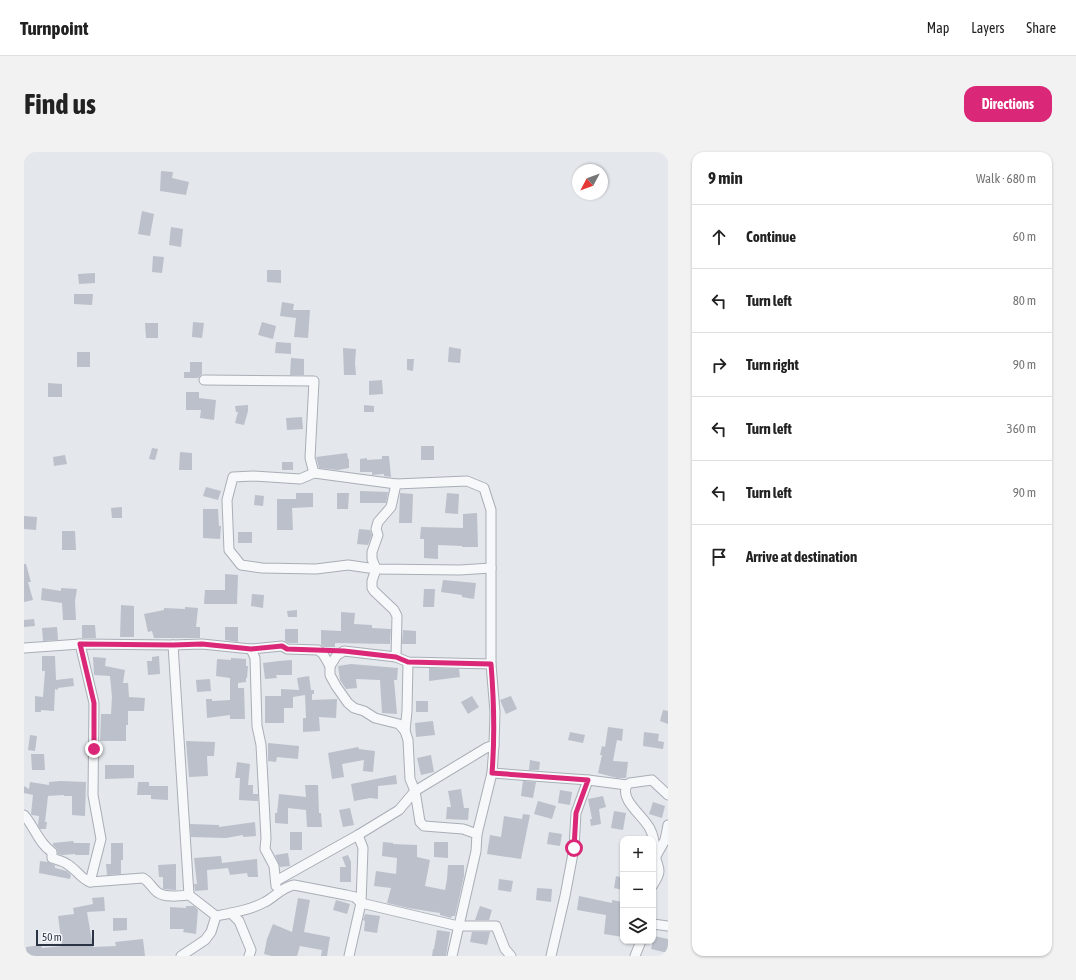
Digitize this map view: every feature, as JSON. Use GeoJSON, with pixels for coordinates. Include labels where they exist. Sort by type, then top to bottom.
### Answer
{"type":"FeatureCollection","features":[{"type":"Feature","properties":{"kind":"street"},"geometry":{"type":"LineString","coordinates":[[204,380],[314,381],[310,458],[314,473]]}},
{"type":"Feature","properties":{"kind":"street"},"geometry":{"type":"LineString","coordinates":[[452,956],[476,851],[477,834],[492,773],[494,745],[495,712],[491,664],[491,568],[491,510],[484,488],[467,481],[396,484],[314,473],[300,479],[253,476],[234,477],[227,500],[229,550],[241,565],[262,568],[316,569],[348,565],[376,568],[460,570],[491,568]]}},
{"type":"Feature","properties":{"kind":"street"},"geometry":{"type":"LineString","coordinates":[[396,484],[391,507],[378,522],[376,529],[378,535],[372,552],[372,559],[376,568],[372,581],[372,588],[394,610],[397,616],[396,657]]}},
{"type":"Feature","properties":{"kind":"street"},"geometry":{"type":"LineString","coordinates":[[24,648],[80,644],[202,644],[251,649],[282,646],[287,649],[344,651],[396,657],[408,662],[491,664]]}},
{"type":"Feature","properties":{"kind":"street"},"geometry":{"type":"LineString","coordinates":[[80,644],[94,703],[93,795],[101,839],[90,882]]}},
{"type":"Feature","properties":{"kind":"street"},"geometry":{"type":"LineString","coordinates":[[173,645],[188,895]]}},
{"type":"Feature","properties":{"kind":"street"},"geometry":{"type":"LineString","coordinates":[[251,649],[255,658],[255,699],[260,745],[265,848],[274,866],[276,895]]}},
{"type":"Feature","properties":{"kind":"street"},"geometry":{"type":"LineString","coordinates":[[318,650],[323,654],[330,666],[330,675],[348,703],[354,708],[364,710],[375,718],[399,724],[405,731],[408,740],[410,779],[415,791],[420,822],[424,826],[463,829],[477,834]]}},
{"type":"Feature","properties":{"kind":"street"},"geometry":{"type":"LineString","coordinates":[[330,666],[337,655],[344,651]]}},
{"type":"Feature","properties":{"kind":"street"},"geometry":{"type":"LineString","coordinates":[[405,731],[408,662]]}},
{"type":"Feature","properties":{"kind":"street"},"geometry":{"type":"LineString","coordinates":[[276,882],[358,836],[399,810],[415,791],[486,748],[494,745]]}},
{"type":"Feature","properties":{"kind":"street"},"geometry":{"type":"LineString","coordinates":[[492,773],[588,780],[626,785],[630,783],[652,780],[668,795]]}},
{"type":"Feature","properties":{"kind":"street"},"geometry":{"type":"LineString","coordinates":[[551,956],[574,848],[576,813],[588,780]]}},
{"type":"Feature","properties":{"kind":"street"},"geometry":{"type":"LineString","coordinates":[[626,785],[624,790],[626,798],[650,829],[652,836]]}},
{"type":"Feature","properties":{"kind":"street"},"geometry":{"type":"LineString","coordinates":[[24,815],[47,849],[52,852],[52,858],[67,864],[85,880],[90,882],[143,878],[149,881],[157,892],[175,897],[188,895],[216,916],[264,903],[287,886]]}},
{"type":"Feature","properties":{"kind":"street"},"geometry":{"type":"LineString","coordinates":[[656,880],[659,874],[659,869],[656,856],[665,840],[668,825]]}},
{"type":"Feature","properties":{"kind":"street"},"geometry":{"type":"LineString","coordinates":[[349,956],[361,903],[363,848],[358,836]]}},
{"type":"Feature","properties":{"kind":"street"},"geometry":{"type":"LineString","coordinates":[[276,882],[287,886],[294,885],[355,897],[361,903],[458,926],[496,926],[505,949],[511,956]]}},
{"type":"Feature","properties":{"kind":"street"},"geometry":{"type":"LineString","coordinates":[[239,921],[249,908]]}},
{"type":"Feature","properties":{"kind":"street"},"geometry":{"type":"LineString","coordinates":[[231,913],[239,921],[251,950],[249,956]]}},
{"type":"Feature","properties":{"kind":"street"},"geometry":{"type":"LineString","coordinates":[[181,956],[205,940],[211,932],[216,916]]}},
{"type":"Feature","properties":{"kind":"street"},"geometry":{"type":"LineString","coordinates":[[656,924],[668,926]]}},
{"type":"Feature","properties":{"kind":"street"},"geometry":{"type":"LineString","coordinates":[[635,956],[641,944]]}},
{"type":"Feature","properties":{"kind":"street"},"geometry":{"type":"LineString","coordinates":[[641,956],[643,944]]}},
{"type":"Feature","properties":{"kind":"building"},"geometry":{"type":"Polygon","coordinates":[[[161,171],[173,172],[172,178],[189,182],[186,195],[160,191],[161,171]]]}},
{"type":"Feature","properties":{"kind":"building"},"geometry":{"type":"Polygon","coordinates":[[[142,211],[154,214],[150,236],[138,234],[142,211]]]}},
{"type":"Feature","properties":{"kind":"building"},"geometry":{"type":"Polygon","coordinates":[[[171,227],[183,229],[181,247],[169,245],[171,227]]]}},
{"type":"Feature","properties":{"kind":"building"},"geometry":{"type":"Polygon","coordinates":[[[153,256],[164,257],[162,273],[152,272],[153,256]]]}},
{"type":"Feature","properties":{"kind":"building"},"geometry":{"type":"Polygon","coordinates":[[[267,270],[281,270],[281,283],[267,282],[267,270]]]}},
{"type":"Feature","properties":{"kind":"building"},"geometry":{"type":"Polygon","coordinates":[[[95,273],[95,283],[79,284],[78,274],[95,273]]]}},
{"type":"Feature","properties":{"kind":"building"},"geometry":{"type":"Polygon","coordinates":[[[74,294],[93,294],[92,305],[74,304],[74,294]]]}},
{"type":"Feature","properties":{"kind":"building"},"geometry":{"type":"Polygon","coordinates":[[[282,302],[294,304],[293,310],[310,310],[308,338],[294,337],[296,318],[280,316],[282,302]]]}},
{"type":"Feature","properties":{"kind":"building"},"geometry":{"type":"Polygon","coordinates":[[[193,322],[204,323],[202,338],[192,337],[193,322]]]}},
{"type":"Feature","properties":{"kind":"building"},"geometry":{"type":"Polygon","coordinates":[[[262,322],[276,326],[273,339],[258,335],[262,322]]]}},
{"type":"Feature","properties":{"kind":"building"},"geometry":{"type":"Polygon","coordinates":[[[145,323],[158,323],[158,338],[146,338],[145,323]]]}},
{"type":"Feature","properties":{"kind":"building"},"geometry":{"type":"Polygon","coordinates":[[[276,342],[291,343],[291,354],[275,353],[276,342]]]}},
{"type":"Feature","properties":{"kind":"building"},"geometry":{"type":"Polygon","coordinates":[[[449,347],[461,349],[460,363],[448,362],[449,347]]]}},
{"type":"Feature","properties":{"kind":"building"},"geometry":{"type":"Polygon","coordinates":[[[343,348],[356,349],[356,375],[344,375],[343,348]]]}},
{"type":"Feature","properties":{"kind":"building"},"geometry":{"type":"Polygon","coordinates":[[[77,352],[90,352],[90,367],[77,367],[77,352]]]}},
{"type":"Feature","properties":{"kind":"building"},"geometry":{"type":"Polygon","coordinates":[[[291,358],[304,359],[304,375],[290,375],[291,358]]]}},
{"type":"Feature","properties":{"kind":"building"},"geometry":{"type":"Polygon","coordinates":[[[407,359],[414,359],[413,371],[407,370],[407,359]]]}},
{"type":"Feature","properties":{"kind":"building"},"geometry":{"type":"Polygon","coordinates":[[[190,362],[202,362],[202,374],[198,378],[184,378],[184,372],[190,372],[190,362]]]}},
{"type":"Feature","properties":{"kind":"building"},"geometry":{"type":"Polygon","coordinates":[[[382,380],[383,394],[369,395],[369,381],[382,380]]]}},
{"type":"Feature","properties":{"kind":"building"},"geometry":{"type":"Polygon","coordinates":[[[48,383],[62,384],[62,397],[48,397],[48,383]]]}},
{"type":"Feature","properties":{"kind":"building"},"geometry":{"type":"Polygon","coordinates":[[[186,392],[199,392],[199,398],[216,400],[214,420],[200,418],[201,410],[186,410],[186,392]]]}},
{"type":"Feature","properties":{"kind":"building"},"geometry":{"type":"Polygon","coordinates":[[[248,405],[244,425],[235,423],[238,412],[236,412],[235,406],[248,405]]]}},
{"type":"Feature","properties":{"kind":"building"},"geometry":{"type":"Polygon","coordinates":[[[364,405],[374,406],[374,412],[364,412],[364,405]]]}},
{"type":"Feature","properties":{"kind":"building"},"geometry":{"type":"Polygon","coordinates":[[[302,417],[303,429],[287,430],[286,418],[302,417]]]}},
{"type":"Feature","properties":{"kind":"building"},"geometry":{"type":"Polygon","coordinates":[[[421,446],[434,446],[434,460],[421,460],[421,446]]]}},
{"type":"Feature","properties":{"kind":"building"},"geometry":{"type":"Polygon","coordinates":[[[152,448],[158,449],[155,460],[149,459],[152,448]]]}},
{"type":"Feature","properties":{"kind":"building"},"geometry":{"type":"Polygon","coordinates":[[[180,452],[192,453],[192,470],[179,470],[180,452]]]}},
{"type":"Feature","properties":{"kind":"building"},"geometry":{"type":"Polygon","coordinates":[[[347,453],[349,468],[338,470],[319,468],[316,457],[347,453]]]}},
{"type":"Feature","properties":{"kind":"building"},"geometry":{"type":"Polygon","coordinates":[[[65,455],[67,464],[54,466],[53,457],[65,455]]]}},
{"type":"Feature","properties":{"kind":"building"},"geometry":{"type":"Polygon","coordinates":[[[382,456],[389,456],[391,477],[384,476],[384,474],[372,475],[372,472],[360,472],[360,459],[382,459],[382,456]]]}},
{"type":"Feature","properties":{"kind":"building"},"geometry":{"type":"Polygon","coordinates":[[[282,462],[293,462],[293,470],[282,470],[282,462]]]}},
{"type":"Feature","properties":{"kind":"building"},"geometry":{"type":"Polygon","coordinates":[[[206,487],[221,491],[218,500],[203,496],[206,487]]]}},
{"type":"Feature","properties":{"kind":"building"},"geometry":{"type":"Polygon","coordinates":[[[360,491],[388,492],[386,503],[360,503],[360,491]]]}},
{"type":"Feature","properties":{"kind":"building"},"geometry":{"type":"Polygon","coordinates":[[[296,493],[313,493],[313,507],[292,508],[293,530],[277,530],[277,499],[296,499],[296,493]]]}},
{"type":"Feature","properties":{"kind":"building"},"geometry":{"type":"Polygon","coordinates":[[[337,493],[349,493],[348,509],[337,509],[337,493]]]}},
{"type":"Feature","properties":{"kind":"building"},"geometry":{"type":"Polygon","coordinates":[[[400,493],[413,494],[412,523],[399,523],[400,493]]]}},
{"type":"Feature","properties":{"kind":"building"},"geometry":{"type":"Polygon","coordinates":[[[447,493],[459,494],[458,514],[445,513],[447,493]]]}},
{"type":"Feature","properties":{"kind":"building"},"geometry":{"type":"Polygon","coordinates":[[[255,495],[264,496],[263,506],[254,505],[255,495]]]}},
{"type":"Feature","properties":{"kind":"building"},"geometry":{"type":"Polygon","coordinates":[[[122,507],[122,518],[112,518],[111,508],[122,507]]]}},
{"type":"Feature","properties":{"kind":"building"},"geometry":{"type":"Polygon","coordinates":[[[203,509],[218,509],[219,526],[221,526],[220,539],[203,538],[203,509]]]}},
{"type":"Feature","properties":{"kind":"building"},"geometry":{"type":"Polygon","coordinates":[[[477,513],[478,547],[438,545],[438,559],[424,558],[424,539],[420,539],[421,527],[463,528],[463,514],[477,513]]]}},
{"type":"Feature","properties":{"kind":"building"},"geometry":{"type":"Polygon","coordinates":[[[24,516],[37,517],[36,530],[24,529],[24,516]]]}},
{"type":"Feature","properties":{"kind":"building"},"geometry":{"type":"Polygon","coordinates":[[[359,529],[370,530],[372,535],[368,545],[357,544],[359,529]]]}},
{"type":"Feature","properties":{"kind":"building"},"geometry":{"type":"Polygon","coordinates":[[[62,531],[75,531],[76,550],[62,550],[62,531]]]}},
{"type":"Feature","properties":{"kind":"building"},"geometry":{"type":"Polygon","coordinates":[[[238,532],[252,532],[252,543],[238,543],[238,532]]]}},
{"type":"Feature","properties":{"kind":"building"},"geometry":{"type":"Polygon","coordinates":[[[24,564],[26,564],[31,582],[28,582],[33,600],[24,602],[24,564]]]}},
{"type":"Feature","properties":{"kind":"building"},"geometry":{"type":"Polygon","coordinates":[[[225,574],[238,575],[237,604],[204,604],[205,590],[225,590],[225,574]]]}},
{"type":"Feature","properties":{"kind":"building"},"geometry":{"type":"Polygon","coordinates":[[[443,580],[476,583],[474,599],[462,597],[462,595],[441,592],[443,580]]]}},
{"type":"Feature","properties":{"kind":"building"},"geometry":{"type":"Polygon","coordinates":[[[42,588],[61,591],[61,588],[77,589],[75,601],[76,620],[63,620],[62,603],[41,600],[42,588]]]}},
{"type":"Feature","properties":{"kind":"building"},"geometry":{"type":"Polygon","coordinates":[[[424,589],[435,589],[434,607],[423,607],[424,589]]]}},
{"type":"Feature","properties":{"kind":"building"},"geometry":{"type":"Polygon","coordinates":[[[252,594],[264,595],[263,608],[251,606],[252,594]]]}},
{"type":"Feature","properties":{"kind":"building"},"geometry":{"type":"Polygon","coordinates":[[[121,605],[134,606],[134,637],[120,637],[121,605]]]}},
{"type":"Feature","properties":{"kind":"building"},"geometry":{"type":"Polygon","coordinates":[[[185,607],[198,608],[196,627],[200,627],[200,638],[154,638],[152,631],[148,632],[144,614],[164,610],[164,608],[185,609],[185,607]]]}},
{"type":"Feature","properties":{"kind":"building"},"geometry":{"type":"Polygon","coordinates":[[[297,610],[297,617],[288,617],[287,611],[297,610]]]}},
{"type":"Feature","properties":{"kind":"building"},"geometry":{"type":"Polygon","coordinates":[[[341,612],[355,613],[354,624],[372,625],[372,628],[391,629],[390,644],[335,643],[335,647],[324,647],[321,645],[321,630],[341,631],[341,612]]]}},
{"type":"Feature","properties":{"kind":"building"},"geometry":{"type":"Polygon","coordinates":[[[34,619],[35,626],[24,627],[24,620],[34,619]]]}},
{"type":"Feature","properties":{"kind":"building"},"geometry":{"type":"Polygon","coordinates":[[[82,625],[95,625],[96,638],[82,638],[82,625]]]}},
{"type":"Feature","properties":{"kind":"building"},"geometry":{"type":"Polygon","coordinates":[[[57,627],[58,640],[43,641],[42,628],[57,627]]]}},
{"type":"Feature","properties":{"kind":"building"},"geometry":{"type":"Polygon","coordinates":[[[225,627],[238,627],[238,642],[225,640],[225,627]]]}},
{"type":"Feature","properties":{"kind":"building"},"geometry":{"type":"Polygon","coordinates":[[[285,629],[298,629],[298,643],[289,643],[285,641],[285,629]]]}},
{"type":"Feature","properties":{"kind":"building"},"geometry":{"type":"Polygon","coordinates":[[[403,630],[416,631],[416,644],[402,644],[403,630]]]}},
{"type":"Feature","properties":{"kind":"building"},"geometry":{"type":"Polygon","coordinates":[[[42,656],[55,656],[56,680],[73,678],[74,686],[58,688],[58,690],[55,689],[54,711],[41,710],[41,712],[35,712],[35,696],[43,697],[45,671],[42,671],[42,656]]]}},
{"type":"Feature","properties":{"kind":"building"},"geometry":{"type":"Polygon","coordinates":[[[159,656],[160,674],[148,675],[147,661],[152,661],[152,657],[159,656]]]}},
{"type":"Feature","properties":{"kind":"building"},"geometry":{"type":"Polygon","coordinates":[[[93,657],[106,658],[105,666],[125,670],[123,683],[128,683],[129,697],[145,698],[144,711],[128,711],[126,741],[100,741],[101,714],[111,714],[112,697],[110,676],[94,675],[93,657]]]}},
{"type":"Feature","properties":{"kind":"building"},"geometry":{"type":"Polygon","coordinates":[[[231,658],[246,659],[246,666],[248,666],[246,682],[238,683],[238,688],[244,688],[245,719],[230,719],[230,715],[207,718],[206,699],[212,699],[212,701],[230,700],[230,678],[216,676],[217,659],[231,660],[231,658]]]}},
{"type":"Feature","properties":{"kind":"building"},"geometry":{"type":"Polygon","coordinates":[[[292,660],[292,675],[276,675],[277,678],[265,679],[263,663],[292,660]]]}},
{"type":"Feature","properties":{"kind":"building"},"geometry":{"type":"Polygon","coordinates":[[[351,664],[398,668],[397,680],[394,680],[397,714],[382,713],[380,680],[356,679],[357,688],[346,689],[340,680],[338,666],[351,664]]]}},
{"type":"Feature","properties":{"kind":"building"},"geometry":{"type":"Polygon","coordinates":[[[429,668],[459,669],[460,677],[429,681],[429,668]]]}},
{"type":"Feature","properties":{"kind":"building"},"geometry":{"type":"Polygon","coordinates":[[[309,676],[311,690],[314,690],[312,700],[337,699],[336,718],[319,717],[320,731],[303,732],[303,718],[306,718],[305,695],[293,697],[293,708],[284,708],[284,723],[265,723],[265,696],[281,696],[281,689],[299,690],[297,678],[309,676]]]}},
{"type":"Feature","properties":{"kind":"building"},"geometry":{"type":"Polygon","coordinates":[[[210,679],[211,691],[197,692],[196,680],[210,679]]]}},
{"type":"Feature","properties":{"kind":"building"},"geometry":{"type":"Polygon","coordinates":[[[472,696],[479,707],[468,714],[461,702],[472,696]]]}},
{"type":"Feature","properties":{"kind":"building"},"geometry":{"type":"Polygon","coordinates":[[[511,696],[517,709],[506,714],[500,700],[511,696]]]}},
{"type":"Feature","properties":{"kind":"building"},"geometry":{"type":"Polygon","coordinates":[[[416,701],[428,701],[428,712],[416,712],[416,701]]]}},
{"type":"Feature","properties":{"kind":"building"},"geometry":{"type":"Polygon","coordinates":[[[663,710],[668,711],[668,724],[660,721],[663,710]]]}},
{"type":"Feature","properties":{"kind":"building"},"geometry":{"type":"Polygon","coordinates":[[[433,721],[435,735],[416,737],[415,723],[433,721]]]}},
{"type":"Feature","properties":{"kind":"building"},"geometry":{"type":"Polygon","coordinates":[[[608,727],[623,729],[622,741],[617,740],[613,761],[628,762],[626,778],[617,778],[598,773],[602,755],[600,755],[602,746],[605,747],[608,727]]]}},
{"type":"Feature","properties":{"kind":"building"},"geometry":{"type":"Polygon","coordinates":[[[570,732],[585,735],[583,743],[568,740],[570,732]]]}},
{"type":"Feature","properties":{"kind":"building"},"geometry":{"type":"Polygon","coordinates":[[[644,732],[659,734],[658,741],[664,742],[663,749],[643,746],[644,732]]]}},
{"type":"Feature","properties":{"kind":"building"},"geometry":{"type":"Polygon","coordinates":[[[30,735],[37,736],[35,751],[28,750],[30,735]]]}},
{"type":"Feature","properties":{"kind":"building"},"geometry":{"type":"Polygon","coordinates":[[[186,741],[215,742],[214,756],[207,756],[208,776],[189,777],[186,741]]]}},
{"type":"Feature","properties":{"kind":"building"},"geometry":{"type":"Polygon","coordinates":[[[268,743],[299,746],[298,759],[277,757],[276,762],[268,761],[268,743]]]}},
{"type":"Feature","properties":{"kind":"building"},"geometry":{"type":"Polygon","coordinates":[[[358,747],[359,749],[375,751],[373,772],[363,771],[364,760],[342,764],[344,777],[332,779],[328,753],[358,747]]]}},
{"type":"Feature","properties":{"kind":"building"},"geometry":{"type":"Polygon","coordinates":[[[31,754],[44,754],[45,770],[32,770],[31,754]]]}},
{"type":"Feature","properties":{"kind":"building"},"geometry":{"type":"Polygon","coordinates":[[[431,755],[434,772],[421,775],[417,758],[431,755]]]}},
{"type":"Feature","properties":{"kind":"building"},"geometry":{"type":"Polygon","coordinates":[[[530,760],[540,762],[539,770],[529,770],[530,760]]]}},
{"type":"Feature","properties":{"kind":"building"},"geometry":{"type":"Polygon","coordinates":[[[237,762],[250,764],[248,785],[253,785],[253,794],[258,794],[258,801],[239,800],[240,778],[235,778],[237,762]]]}},
{"type":"Feature","properties":{"kind":"building"},"geometry":{"type":"Polygon","coordinates":[[[105,765],[134,765],[134,778],[105,779],[105,765]]]}},
{"type":"Feature","properties":{"kind":"building"},"geometry":{"type":"Polygon","coordinates":[[[396,775],[397,784],[378,786],[378,799],[370,798],[354,801],[351,784],[396,775]]]}},
{"type":"Feature","properties":{"kind":"building"},"geometry":{"type":"Polygon","coordinates":[[[523,781],[536,782],[533,798],[521,796],[523,781]]]}},
{"type":"Feature","properties":{"kind":"building"},"geometry":{"type":"Polygon","coordinates":[[[30,782],[49,785],[49,782],[86,782],[85,816],[72,815],[72,796],[48,796],[45,822],[47,822],[46,829],[40,829],[38,825],[39,816],[31,814],[33,795],[24,793],[24,786],[29,789],[30,782]]]}},
{"type":"Feature","properties":{"kind":"building"},"geometry":{"type":"Polygon","coordinates":[[[138,782],[149,782],[149,786],[168,786],[168,800],[151,799],[151,795],[137,795],[138,782]]]}},
{"type":"Feature","properties":{"kind":"building"},"geometry":{"type":"Polygon","coordinates":[[[305,785],[318,785],[319,813],[321,813],[322,827],[307,827],[306,810],[288,808],[288,824],[275,823],[275,813],[277,813],[279,794],[306,797],[305,785]]]}},
{"type":"Feature","properties":{"kind":"building"},"geometry":{"type":"Polygon","coordinates":[[[461,789],[464,808],[469,808],[468,820],[446,819],[447,807],[451,807],[448,791],[461,789]]]}},
{"type":"Feature","properties":{"kind":"building"},"geometry":{"type":"Polygon","coordinates":[[[560,790],[572,792],[570,805],[558,803],[560,790]]]}},
{"type":"Feature","properties":{"kind":"building"},"geometry":{"type":"Polygon","coordinates":[[[603,796],[606,807],[599,809],[601,824],[591,826],[590,819],[592,819],[588,799],[603,796]]]}},
{"type":"Feature","properties":{"kind":"building"},"geometry":{"type":"Polygon","coordinates":[[[538,801],[556,806],[552,819],[534,814],[538,801]]]}},
{"type":"Feature","properties":{"kind":"building"},"geometry":{"type":"Polygon","coordinates":[[[653,802],[665,806],[662,818],[649,814],[653,802]]]}},
{"type":"Feature","properties":{"kind":"building"},"geometry":{"type":"Polygon","coordinates":[[[350,808],[354,825],[343,827],[339,810],[350,808]]]}},
{"type":"Feature","properties":{"kind":"building"},"geometry":{"type":"Polygon","coordinates":[[[614,811],[626,813],[623,830],[611,828],[614,811]]]}},
{"type":"Feature","properties":{"kind":"building"},"geometry":{"type":"Polygon","coordinates":[[[523,814],[530,815],[521,859],[487,854],[490,835],[501,837],[504,816],[522,819],[523,814]]]}},
{"type":"Feature","properties":{"kind":"building"},"geometry":{"type":"Polygon","coordinates":[[[255,822],[256,836],[243,837],[243,835],[226,838],[191,837],[190,824],[219,825],[219,827],[255,822]]]}},
{"type":"Feature","properties":{"kind":"building"},"geometry":{"type":"Polygon","coordinates":[[[290,832],[302,832],[302,850],[290,850],[290,832]]]}},
{"type":"Feature","properties":{"kind":"building"},"geometry":{"type":"Polygon","coordinates":[[[549,832],[562,834],[560,846],[547,844],[549,832]]]}},
{"type":"Feature","properties":{"kind":"building"},"geometry":{"type":"Polygon","coordinates":[[[73,841],[74,843],[90,843],[89,855],[58,854],[57,849],[53,845],[53,843],[73,841]]]}},
{"type":"Feature","properties":{"kind":"building"},"geometry":{"type":"Polygon","coordinates":[[[383,842],[417,845],[417,857],[430,860],[425,886],[445,890],[448,865],[464,865],[464,876],[455,916],[452,916],[451,918],[440,915],[440,913],[387,903],[391,888],[374,886],[376,871],[396,874],[397,858],[382,856],[383,842]]]}},
{"type":"Feature","properties":{"kind":"building"},"geometry":{"type":"Polygon","coordinates":[[[434,842],[448,842],[448,858],[434,857],[434,842]]]}},
{"type":"Feature","properties":{"kind":"building"},"geometry":{"type":"Polygon","coordinates":[[[111,843],[123,843],[121,874],[107,875],[106,864],[111,864],[111,843]]]}},
{"type":"Feature","properties":{"kind":"building"},"geometry":{"type":"Polygon","coordinates":[[[288,853],[290,866],[280,867],[275,855],[288,853]]]}},
{"type":"Feature","properties":{"kind":"building"},"geometry":{"type":"Polygon","coordinates":[[[348,855],[351,862],[351,882],[340,882],[340,867],[346,867],[342,857],[348,855]]]}},
{"type":"Feature","properties":{"kind":"building"},"geometry":{"type":"Polygon","coordinates":[[[221,856],[222,863],[257,859],[258,877],[248,877],[247,873],[230,875],[228,868],[207,870],[208,890],[195,891],[194,884],[197,884],[194,858],[221,856]]]}},
{"type":"Feature","properties":{"kind":"building"},"geometry":{"type":"Polygon","coordinates":[[[40,861],[48,862],[55,865],[55,868],[67,871],[71,875],[70,879],[39,873],[40,861]]]}},
{"type":"Feature","properties":{"kind":"building"},"geometry":{"type":"Polygon","coordinates":[[[176,864],[176,890],[163,889],[163,877],[159,877],[158,865],[176,864]]]}},
{"type":"Feature","properties":{"kind":"building"},"geometry":{"type":"Polygon","coordinates":[[[616,876],[620,877],[620,889],[614,888],[616,876]]]}},
{"type":"Feature","properties":{"kind":"building"},"geometry":{"type":"Polygon","coordinates":[[[499,879],[513,881],[511,892],[498,890],[499,879]]]}},
{"type":"Feature","properties":{"kind":"building"},"geometry":{"type":"Polygon","coordinates":[[[537,888],[552,889],[551,902],[536,900],[537,888]]]}},
{"type":"Feature","properties":{"kind":"building"},"geometry":{"type":"Polygon","coordinates":[[[579,896],[612,903],[612,900],[620,901],[620,937],[604,934],[606,915],[577,910],[579,896]]]}},
{"type":"Feature","properties":{"kind":"building"},"geometry":{"type":"Polygon","coordinates":[[[104,897],[105,911],[87,912],[93,947],[116,946],[115,942],[143,939],[145,956],[27,956],[26,947],[41,945],[42,948],[62,946],[58,916],[74,914],[73,908],[93,904],[92,898],[104,897]]]}},
{"type":"Feature","properties":{"kind":"building"},"geometry":{"type":"Polygon","coordinates":[[[298,898],[310,900],[304,932],[330,937],[327,956],[321,956],[322,950],[300,946],[297,956],[272,956],[264,954],[267,939],[273,924],[292,932],[298,898]]]}},
{"type":"Feature","properties":{"kind":"building"},"geometry":{"type":"Polygon","coordinates":[[[336,900],[350,904],[347,914],[333,910],[336,900]]]}},
{"type":"Feature","properties":{"kind":"building"},"geometry":{"type":"Polygon","coordinates":[[[186,906],[194,906],[198,910],[196,934],[183,932],[184,929],[170,929],[170,907],[186,908],[186,906]]]}},
{"type":"Feature","properties":{"kind":"building"},"geometry":{"type":"Polygon","coordinates":[[[480,906],[492,910],[489,920],[475,920],[480,906]]]}},
{"type":"Feature","properties":{"kind":"building"},"geometry":{"type":"Polygon","coordinates":[[[365,914],[380,916],[377,933],[364,931],[365,921],[363,920],[365,914]]]}},
{"type":"Feature","properties":{"kind":"building"},"geometry":{"type":"Polygon","coordinates":[[[113,918],[127,918],[127,930],[113,931],[113,918]]]}},
{"type":"Feature","properties":{"kind":"building"},"geometry":{"type":"Polygon","coordinates":[[[437,930],[450,932],[446,956],[432,956],[437,930]]]}},
{"type":"Feature","properties":{"kind":"building"},"geometry":{"type":"Polygon","coordinates":[[[472,932],[490,932],[487,945],[470,942],[472,932]]]}},
{"type":"Feature","properties":{"kind":"building"},"geometry":{"type":"Polygon","coordinates":[[[656,936],[668,939],[668,953],[651,949],[652,944],[656,944],[656,936]]]}},
{"type":"Feature","properties":{"kind":"route"},"geometry":{"type":"LineString","coordinates":[[94,749],[94,703],[80,644],[202,644],[251,649],[282,646],[287,649],[344,651],[376,656],[396,657],[408,662],[491,664],[495,712],[492,773],[588,780],[576,813],[574,848]]}}]}
